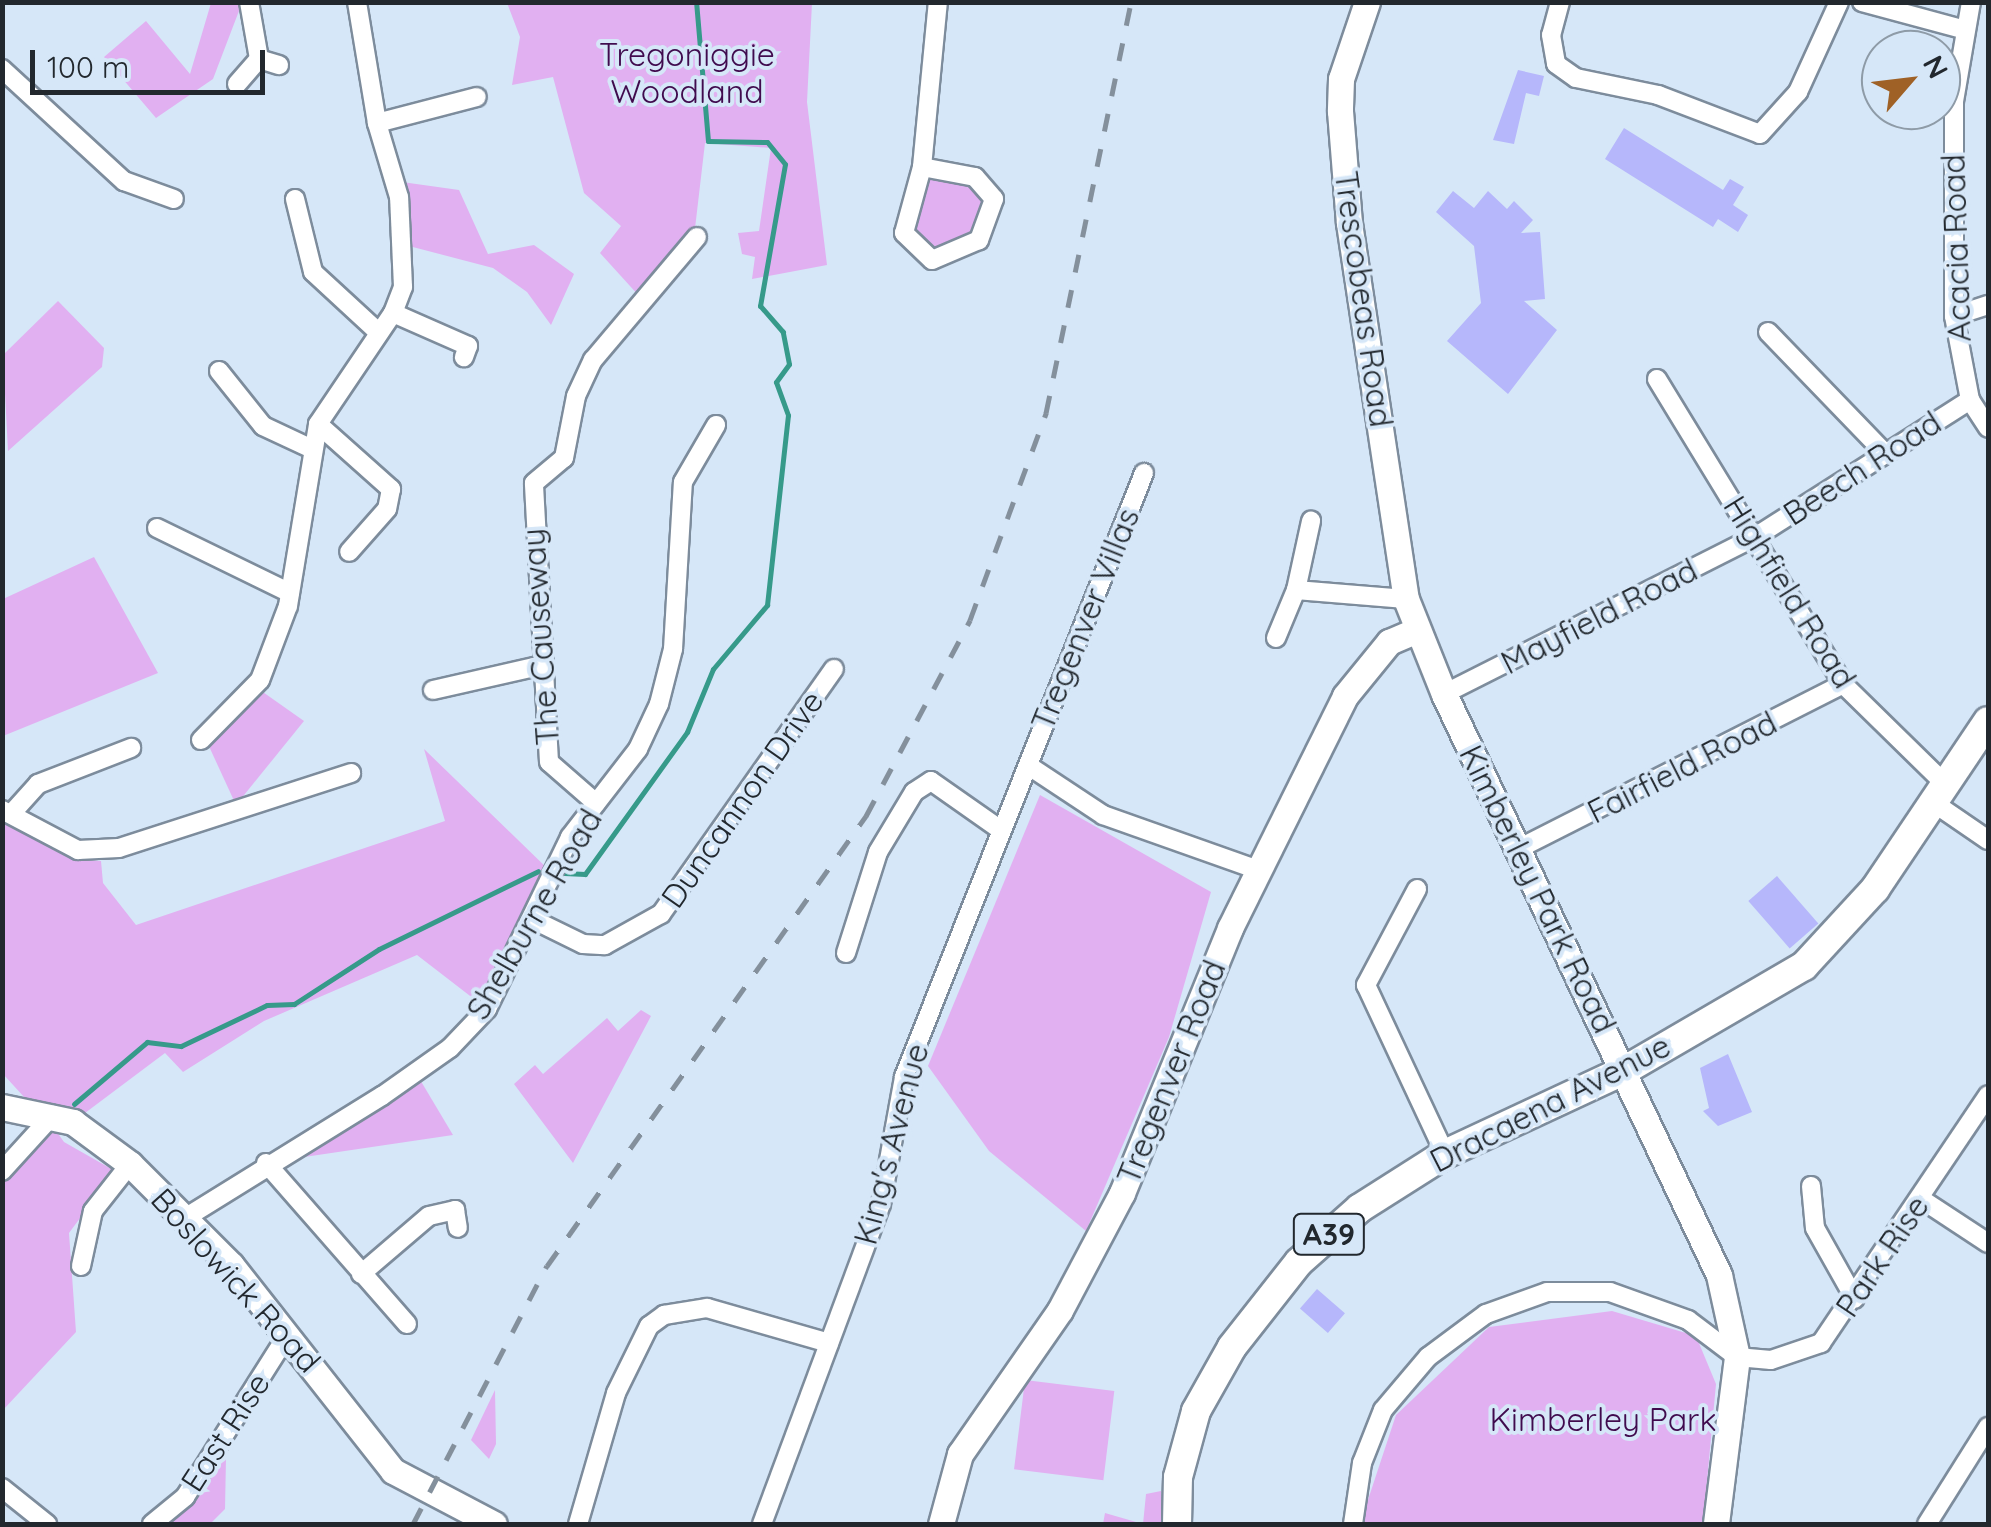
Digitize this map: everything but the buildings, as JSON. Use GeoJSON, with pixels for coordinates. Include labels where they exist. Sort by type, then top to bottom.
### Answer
{"type":"FeatureCollection","features":[{"type":"Feature","properties":{"kind":"main road","name":"Dracaena Avenue"},"geometry":{"type":"LineString","coordinates":[[1178,1524],[1186,1442],[1232,1347],[1328,1236],[1445,1154],[1624,1070],[1804,966],[1854,918],[1988,721]]}},
{"type":"Feature","properties":{"kind":"street"},"geometry":{"type":"LineString","coordinates":[[249,2],[259,59]]}},
{"type":"Feature","properties":{"kind":"street"},"geometry":{"type":"LineString","coordinates":[[201,740],[260,680],[290,594],[318,424],[394,314],[402,287],[399,197],[376,122],[356,2]]}},
{"type":"Feature","properties":{"kind":"street"},"geometry":{"type":"LineString","coordinates":[[922,167],[975,177],[994,199],[979,240],[932,260],[904,233],[922,167],[938,2]]}},
{"type":"Feature","properties":{"kind":"street","name":"Trescobeas Road"},"geometry":{"type":"LineString","coordinates":[[1367,2],[1341,78],[1340,111],[1348,214],[1406,599]]}},
{"type":"Feature","properties":{"kind":"street"},"geometry":{"type":"LineString","coordinates":[[1560,2],[1551,35],[1556,64],[1576,78],[1658,95],[1760,134],[1798,92],[1838,2]]}},
{"type":"Feature","properties":{"kind":"street"},"geometry":{"type":"LineString","coordinates":[[1862,2],[1962,30]]}},
{"type":"Feature","properties":{"kind":"street","name":"Acacia Road"},"geometry":{"type":"LineString","coordinates":[[1971,2],[1962,30],[1950,203],[1954,316],[1970,400],[1988,428]]}},
{"type":"Feature","properties":{"kind":"street"},"geometry":{"type":"LineString","coordinates":[[259,59],[279,65]]}},
{"type":"Feature","properties":{"kind":"street"},"geometry":{"type":"LineString","coordinates":[[237,84],[259,59]]}},
{"type":"Feature","properties":{"kind":"street"},"geometry":{"type":"LineString","coordinates":[[2,69],[124,181],[174,199]]}},
{"type":"Feature","properties":{"kind":"street"},"geometry":{"type":"LineString","coordinates":[[376,122],[477,97]]}},
{"type":"Feature","properties":{"kind":"street"},"geometry":{"type":"LineString","coordinates":[[295,199],[313,272],[378,332]]}},
{"type":"Feature","properties":{"kind":"street","name":"The Causeway"},"geometry":{"type":"LineString","coordinates":[[596,803],[549,762],[539,666],[531,505],[534,484],[560,464],[593,360],[697,237]]}},
{"type":"Feature","properties":{"kind":"street"},"geometry":{"type":"LineString","coordinates":[[1954,316],[1988,305]]}},
{"type":"Feature","properties":{"kind":"street"},"geometry":{"type":"LineString","coordinates":[[394,314],[468,346],[464,356]]}},
{"type":"Feature","properties":{"kind":"street"},"geometry":{"type":"LineString","coordinates":[[1768,332],[1884,451]]}},
{"type":"Feature","properties":{"kind":"street"},"geometry":{"type":"LineString","coordinates":[[219,371],[264,426],[312,450]]}},
{"type":"Feature","properties":{"kind":"street","name":"Highfield Road"},"geometry":{"type":"LineString","coordinates":[[1657,380],[1843,684],[1940,794],[1988,840]]}},
{"type":"Feature","properties":{"kind":"street","name":"Beech Road"},"geometry":{"type":"LineString","coordinates":[[1755,537],[1884,451],[1970,400]]}},
{"type":"Feature","properties":{"kind":"street"},"geometry":{"type":"LineString","coordinates":[[318,424],[391,489],[387,508],[350,552]]}},
{"type":"Feature","properties":{"kind":"street","name":"Shelburne Road"},"geometry":{"type":"LineString","coordinates":[[184,1218],[450,1048],[487,1009],[536,922],[551,872],[596,803],[638,749],[659,704],[673,649],[683,482],[716,425]]}},
{"type":"Feature","properties":{"kind":"street","name":"Tregenver Villas"},"geometry":{"type":"LineString","coordinates":[[1028,766],[1144,473]]}},
{"type":"Feature","properties":{"kind":"street"},"geometry":{"type":"LineString","coordinates":[[1276,638],[1296,590],[1311,521]]}},
{"type":"Feature","properties":{"kind":"street"},"geometry":{"type":"LineString","coordinates":[[158,528],[290,594]]}},
{"type":"Feature","properties":{"kind":"street","name":"Mayfield Road"},"geometry":{"type":"LineString","coordinates":[[1444,694],[1755,537]]}},
{"type":"Feature","properties":{"kind":"street"},"geometry":{"type":"LineString","coordinates":[[1296,590],[1406,599]]}},
{"type":"Feature","properties":{"kind":"street","name":"Kimberley Park Road"},"geometry":{"type":"LineString","coordinates":[[1406,599],[1415,630],[1444,694],[1706,1238],[1737,1357],[1716,1524]]}},
{"type":"Feature","properties":{"kind":"street","name":"Tregenver Road"},"geometry":{"type":"LineString","coordinates":[[941,1524],[960,1454],[1060,1310],[1122,1193],[1258,870],[1345,696],[1389,642],[1415,630]]}},
{"type":"Feature","properties":{"kind":"street"},"geometry":{"type":"LineString","coordinates":[[432,690],[539,666]]}},
{"type":"Feature","properties":{"kind":"street","name":"Duncannon Drive"},"geometry":{"type":"LineString","coordinates":[[536,922],[605,945],[661,914],[834,669]]}},
{"type":"Feature","properties":{"kind":"street","name":"Fairfield Road"},"geometry":{"type":"LineString","coordinates":[[1520,848],[1843,684]]}},
{"type":"Feature","properties":{"kind":"street"},"geometry":{"type":"LineString","coordinates":[[131,748],[38,784],[7,812],[78,850],[119,848],[351,773]]}},
{"type":"Feature","properties":{"kind":"street"},"geometry":{"type":"LineString","coordinates":[[1028,766],[1103,815],[1258,870]]}},
{"type":"Feature","properties":{"kind":"street","name":"King's Avenue"},"geometry":{"type":"LineString","coordinates":[[762,1524],[881,1204],[904,1077],[998,828],[1028,766]]}},
{"type":"Feature","properties":{"kind":"street"},"geometry":{"type":"LineString","coordinates":[[846,953],[878,852],[914,792],[931,781],[998,828]]}},
{"type":"Feature","properties":{"kind":"street"},"geometry":{"type":"LineString","coordinates":[[1417,889],[1366,985],[1445,1154]]}},
{"type":"Feature","properties":{"kind":"street","name":"Park Rise"},"geometry":{"type":"LineString","coordinates":[[1737,1357],[1771,1360],[1821,1343],[1855,1299],[1988,1095]]}},
{"type":"Feature","properties":{"kind":"street","name":"Boslowick Road"},"geometry":{"type":"LineString","coordinates":[[2,1107],[53,1115],[130,1164],[288,1334],[376,1453],[451,1509],[494,1524]]}},
{"type":"Feature","properties":{"kind":"street"},"geometry":{"type":"LineString","coordinates":[[2,1171],[53,1115]]}},
{"type":"Feature","properties":{"kind":"street"},"geometry":{"type":"LineString","coordinates":[[266,1163],[407,1324]]}},
{"type":"Feature","properties":{"kind":"street"},"geometry":{"type":"LineString","coordinates":[[81,1266],[93,1211],[130,1164]]}},
{"type":"Feature","properties":{"kind":"street"},"geometry":{"type":"LineString","coordinates":[[1811,1186],[1815,1228],[1855,1299]]}},
{"type":"Feature","properties":{"kind":"street"},"geometry":{"type":"LineString","coordinates":[[1920,1199],[1988,1243]]}},
{"type":"Feature","properties":{"kind":"street"},"geometry":{"type":"LineString","coordinates":[[361,1274],[429,1216],[455,1210],[458,1228]]}},
{"type":"Feature","properties":{"kind":"street"},"geometry":{"type":"LineString","coordinates":[[1354,1524],[1362,1463],[1384,1410],[1428,1358],[1486,1314],[1547,1292],[1610,1292],[1688,1320],[1737,1357]]}},
{"type":"Feature","properties":{"kind":"street"},"geometry":{"type":"LineString","coordinates":[[578,1524],[616,1393],[649,1326],[664,1315],[707,1308],[829,1343]]}},
{"type":"Feature","properties":{"kind":"street","name":"East Rise"},"geometry":{"type":"LineString","coordinates":[[154,1524],[222,1445],[288,1334]]}},
{"type":"Feature","properties":{"kind":"street"},"geometry":{"type":"LineString","coordinates":[[1927,1524],[1988,1427]]}},
{"type":"Feature","properties":{"kind":"street"},"geometry":{"type":"LineString","coordinates":[[2,1488],[47,1524]]}},
{"type":"Feature","properties":{"kind":"green space"},"geometry":{"type":"Polygon","coordinates":[[[211,3],[242,3],[213,79],[156,118],[104,57],[146,21],[190,74],[211,3]]]}},
{"type":"Feature","properties":{"kind":"green space","name":"Tregoniggie Woodland"},"geometry":{"type":"Polygon","coordinates":[[[507,3],[812,3],[807,102],[827,265],[752,279],[755,257],[742,254],[738,233],[759,231],[771,148],[705,143],[694,237],[640,297],[600,253],[621,226],[584,193],[553,77],[512,85],[520,37],[507,3]]]}},
{"type":"Feature","properties":{"kind":"green space"},"geometry":{"type":"Polygon","coordinates":[[[927,176],[973,183],[987,202],[973,236],[931,253],[909,233],[927,176]]]}},
{"type":"Feature","properties":{"kind":"green space"},"geometry":{"type":"Polygon","coordinates":[[[402,182],[459,190],[488,254],[534,245],[574,274],[551,325],[527,292],[493,268],[409,246],[402,182]]]}},
{"type":"Feature","properties":{"kind":"green space"},"geometry":{"type":"Polygon","coordinates":[[[58,301],[104,348],[102,367],[8,451],[3,355],[58,301]]]}},
{"type":"Feature","properties":{"kind":"green space"},"geometry":{"type":"Polygon","coordinates":[[[94,557],[158,673],[3,736],[3,599],[94,557]]]}},
{"type":"Feature","properties":{"kind":"green space"},"geometry":{"type":"Polygon","coordinates":[[[260,690],[304,721],[236,805],[207,742],[260,690]]]}},
{"type":"Feature","properties":{"kind":"green space"},"geometry":{"type":"Polygon","coordinates":[[[424,749],[551,872],[487,1009],[417,955],[264,1021],[183,1072],[165,1053],[73,1122],[25,1098],[3,1074],[2,819],[81,860],[101,861],[103,883],[136,925],[445,821],[424,749]]]}},
{"type":"Feature","properties":{"kind":"green space"},"geometry":{"type":"Polygon","coordinates":[[[1040,795],[1211,892],[1169,1037],[1086,1231],[989,1151],[928,1066],[1040,795]]]}},
{"type":"Feature","properties":{"kind":"green space"},"geometry":{"type":"Polygon","coordinates":[[[641,1010],[651,1016],[573,1163],[514,1084],[535,1065],[543,1074],[607,1018],[618,1031],[641,1010]]]}},
{"type":"Feature","properties":{"kind":"green space"},"geometry":{"type":"Polygon","coordinates":[[[419,1078],[453,1135],[284,1160],[419,1078]]]}},
{"type":"Feature","properties":{"kind":"green space"},"geometry":{"type":"Polygon","coordinates":[[[49,1121],[64,1142],[115,1171],[69,1233],[76,1332],[3,1410],[2,1182],[49,1121]]]}},
{"type":"Feature","properties":{"kind":"green space","name":"Kimberley Park"},"geometry":{"type":"Polygon","coordinates":[[[1612,1311],[1696,1336],[1716,1384],[1703,1524],[1360,1524],[1396,1415],[1489,1327],[1612,1311]]]}},
{"type":"Feature","properties":{"kind":"green space"},"geometry":{"type":"Polygon","coordinates":[[[1025,1380],[1114,1391],[1103,1480],[1014,1469],[1025,1380]]]}},
{"type":"Feature","properties":{"kind":"green space"},"geometry":{"type":"Polygon","coordinates":[[[495,1390],[496,1444],[489,1459],[471,1440],[495,1390]]]}},
{"type":"Feature","properties":{"kind":"green space"},"geometry":{"type":"Polygon","coordinates":[[[226,1458],[225,1509],[210,1524],[169,1524],[226,1458]]]}},
{"type":"Feature","properties":{"kind":"green space"},"geometry":{"type":"Polygon","coordinates":[[[1161,1491],[1162,1524],[1143,1524],[1146,1494],[1161,1491]]]}},
{"type":"Feature","properties":{"kind":"green space"},"geometry":{"type":"Polygon","coordinates":[[[1105,1513],[1143,1524],[1103,1524],[1105,1513]]]}},
{"type":"Feature","properties":{"kind":"waterway"},"geometry":{"type":"LineString","coordinates":[[564,873],[585,874],[687,732],[713,669],[767,605],[788,415],[776,382],[789,364],[783,332],[760,306],[785,164],[767,142],[708,141],[696,2]]}},
{"type":"Feature","properties":{"kind":"waterway"},"geometry":{"type":"LineString","coordinates":[[74,1104],[147,1042],[181,1046],[267,1005],[294,1004],[379,949],[538,871]]}},
{"type":"Feature","properties":{"kind":"railway"},"geometry":{"type":"LineString","coordinates":[[413,1524],[547,1266],[866,816],[970,620],[1046,413],[1131,2]]}}]}
